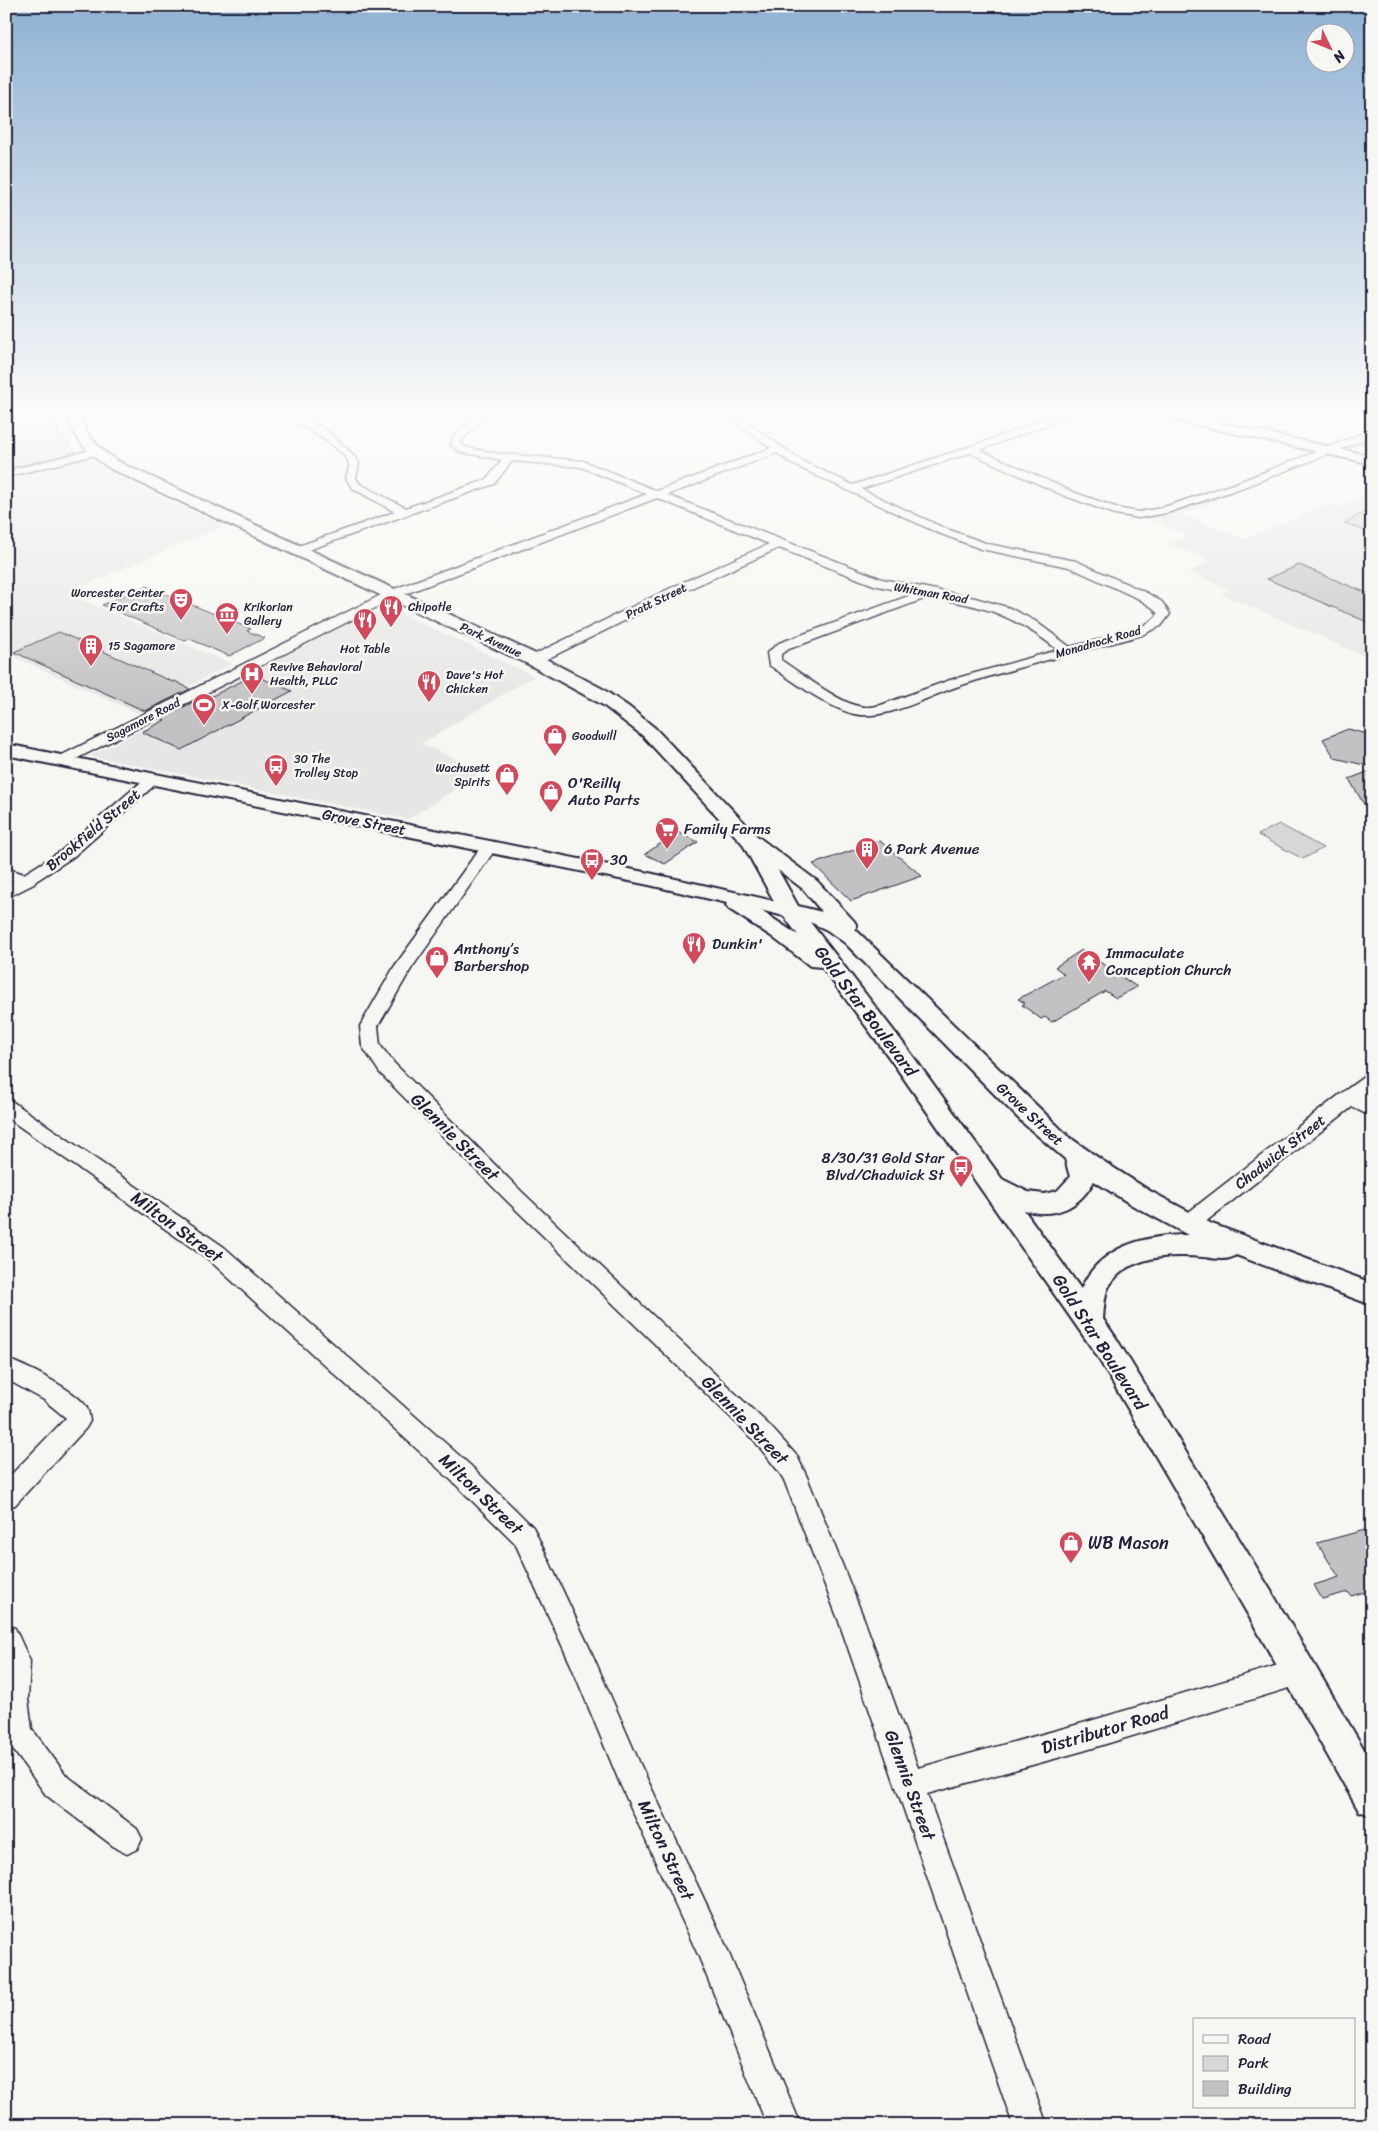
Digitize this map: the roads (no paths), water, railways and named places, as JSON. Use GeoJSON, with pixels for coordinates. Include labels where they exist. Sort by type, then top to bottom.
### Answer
{"type":"FeatureCollection","features":[{"type":"Feature","properties":{"kind":"main road","name":"Park Avenue"},"geometry":{"type":"LineString","coordinates":[[222,515],[591,688],[650,732],[750,840],[810,885],[844,921],[853,938]]}},
{"type":"Feature","properties":{"kind":"main road","name":"Grove Street"},"geometry":{"type":"LineString","coordinates":[[6,750],[649,879],[790,910],[825,920],[853,938],[1018,1105],[1076,1156],[1141,1198],[1188,1224],[1260,1254],[1372,1294]]}},
{"type":"Feature","properties":{"kind":"main road","name":"Park Avenue"},"geometry":{"type":"LineString","coordinates":[[750,840],[790,910]]}},
{"type":"Feature","properties":{"kind":"main road","name":"Grove Street"},"geometry":{"type":"LineString","coordinates":[[722,896],[796,943],[826,969],[867,1011]]}},
{"type":"Feature","properties":{"kind":"main road","name":"Gold Star Boulevard"},"geometry":{"type":"LineString","coordinates":[[790,910],[867,1011],[991,1182],[1110,1353],[1372,1798]]}},
{"type":"Feature","properties":{"kind":"main road"},"geometry":{"type":"LineString","coordinates":[[991,1182],[1012,1197],[1024,1202],[1048,1203],[1060,1201],[1070,1196],[1078,1188],[1083,1178],[1076,1156]]}},
{"type":"Feature","properties":{"kind":"main road"},"geometry":{"type":"LineString","coordinates":[[1088,1320],[1093,1293],[1099,1281],[1121,1261],[1150,1247],[1178,1244],[1260,1254]]}},
{"type":"Feature","properties":{"kind":"street"},"geometry":{"type":"LineString","coordinates":[[297,550],[395,515]]}},
{"type":"Feature","properties":{"kind":"street","name":"Sagamore Road"},"geometry":{"type":"LineString","coordinates":[[60,761],[393,594],[600,515]]}},
{"type":"Feature","properties":{"kind":"street","name":"Whitman Road"},"geometry":{"type":"LineString","coordinates":[[709,515],[889,585],[968,599],[1006,610],[1029,622],[1067,651]]}},
{"type":"Feature","properties":{"kind":"street","name":"Monadnock Road"},"geometry":{"type":"LineString","coordinates":[[912,515],[967,541],[996,549],[1072,564],[1134,592],[1154,603],[1163,611],[1162,618],[1151,626],[955,682],[884,709],[856,710],[840,704],[774,662],[774,653],[784,646],[929,593]]}},
{"type":"Feature","properties":{"kind":"street","name":"Pratt Street"},"geometry":{"type":"LineString","coordinates":[[534,660],[683,587],[779,544]]}},
{"type":"Feature","properties":{"kind":"street","name":"Brookfield Street"},"geometry":{"type":"LineString","coordinates":[[6,893],[28,881],[67,854],[152,780]]}},
{"type":"Feature","properties":{"kind":"street","name":"Glennie Street"},"geometry":{"type":"LineString","coordinates":[[489,847],[403,966],[378,1008],[368,1030],[371,1046],[387,1068],[514,1196],[762,1433],[788,1464],[800,1489],[851,1619],[1030,2125]]}},
{"type":"Feature","properties":{"kind":"street"},"geometry":{"type":"LineString","coordinates":[[6,873],[28,881]]}},
{"type":"Feature","properties":{"kind":"street","name":"Chadwick Street"},"geometry":{"type":"LineString","coordinates":[[1188,1224],[1372,1081]]}},
{"type":"Feature","properties":{"kind":"street"},"geometry":{"type":"LineString","coordinates":[[1350,1097],[1372,1110]]}},
{"type":"Feature","properties":{"kind":"street","name":"Milton Street"},"geometry":{"type":"LineString","coordinates":[[6,1107],[216,1253],[461,1473],[524,1535],[581,1658],[631,1776],[711,1948],[784,2125]]}},
{"type":"Feature","properties":{"kind":"street"},"geometry":{"type":"LineString","coordinates":[[6,1368],[28,1378],[65,1402],[77,1412],[78,1421],[6,1497]]}},
{"type":"Feature","properties":{"kind":"street"},"geometry":{"type":"LineString","coordinates":[[6,1637],[18,1661],[14,1700],[19,1734],[56,1785],[126,1839]]}},
{"type":"Feature","properties":{"kind":"street","name":"Distributor Road"},"geometry":{"type":"LineString","coordinates":[[910,1784],[1083,1738],[1299,1672]]}},
{"type":"Feature","properties":{"kind":"place","name":"Worcester Center For Crafts"},"geometry":{"type":"Point","coordinates":[181,621]}},
{"type":"Feature","properties":{"kind":"place","name":"Chipotle"},"geometry":{"type":"Point","coordinates":[391,628]}},
{"type":"Feature","properties":{"kind":"place","name":"Krikorian Gallery"},"geometry":{"type":"Point","coordinates":[227,635]}},
{"type":"Feature","properties":{"kind":"place","name":"Hot Table"},"geometry":{"type":"Point","coordinates":[365,641]}},
{"type":"Feature","properties":{"kind":"place","name":"15 Sagamore"},"geometry":{"type":"Point","coordinates":[91,667]}},
{"type":"Feature","properties":{"kind":"place","name":"Revive Behavioral Health, PLLC"},"geometry":{"type":"Point","coordinates":[252,695]}},
{"type":"Feature","properties":{"kind":"place","name":"Dave's Hot Chicken"},"geometry":{"type":"Point","coordinates":[429,703]}},
{"type":"Feature","properties":{"kind":"place","name":"X-Golf Worcester"},"geometry":{"type":"Point","coordinates":[204,726]}},
{"type":"Feature","properties":{"kind":"place","name":"Goodwill"},"geometry":{"type":"Point","coordinates":[555,757]}},
{"type":"Feature","properties":{"kind":"place","name":"30 The Trolley Stop"},"geometry":{"type":"Point","coordinates":[276,787]}},
{"type":"Feature","properties":{"kind":"place","name":"Wachusett Spirits"},"geometry":{"type":"Point","coordinates":[507,796]}},
{"type":"Feature","properties":{"kind":"place","name":"O'Reilly Auto Parts"},"geometry":{"type":"Point","coordinates":[551,813]}},
{"type":"Feature","properties":{"kind":"place","name":"Family Farms"},"geometry":{"type":"Point","coordinates":[667,850]}},
{"type":"Feature","properties":{"kind":"place","name":"6 Park Avenue"},"geometry":{"type":"Point","coordinates":[867,870]}},
{"type":"Feature","properties":{"kind":"place","name":"30"},"geometry":{"type":"Point","coordinates":[592,881]}},
{"type":"Feature","properties":{"kind":"place","name":"Dunkin'"},"geometry":{"type":"Point","coordinates":[694,965]}},
{"type":"Feature","properties":{"kind":"place","name":"Anthony’s Barbershop"},"geometry":{"type":"Point","coordinates":[437,979]}},
{"type":"Feature","properties":{"kind":"place","name":"Immaculate Conception Church"},"geometry":{"type":"Point","coordinates":[1089,983]}},
{"type":"Feature","properties":{"kind":"place","name":"8/30/31 Gold Star Blvd/Chadwick St"},"geometry":{"type":"Point","coordinates":[961,1188]}},
{"type":"Feature","properties":{"kind":"place","name":"WB Mason"},"geometry":{"type":"Point","coordinates":[1071,1564]}}]}
